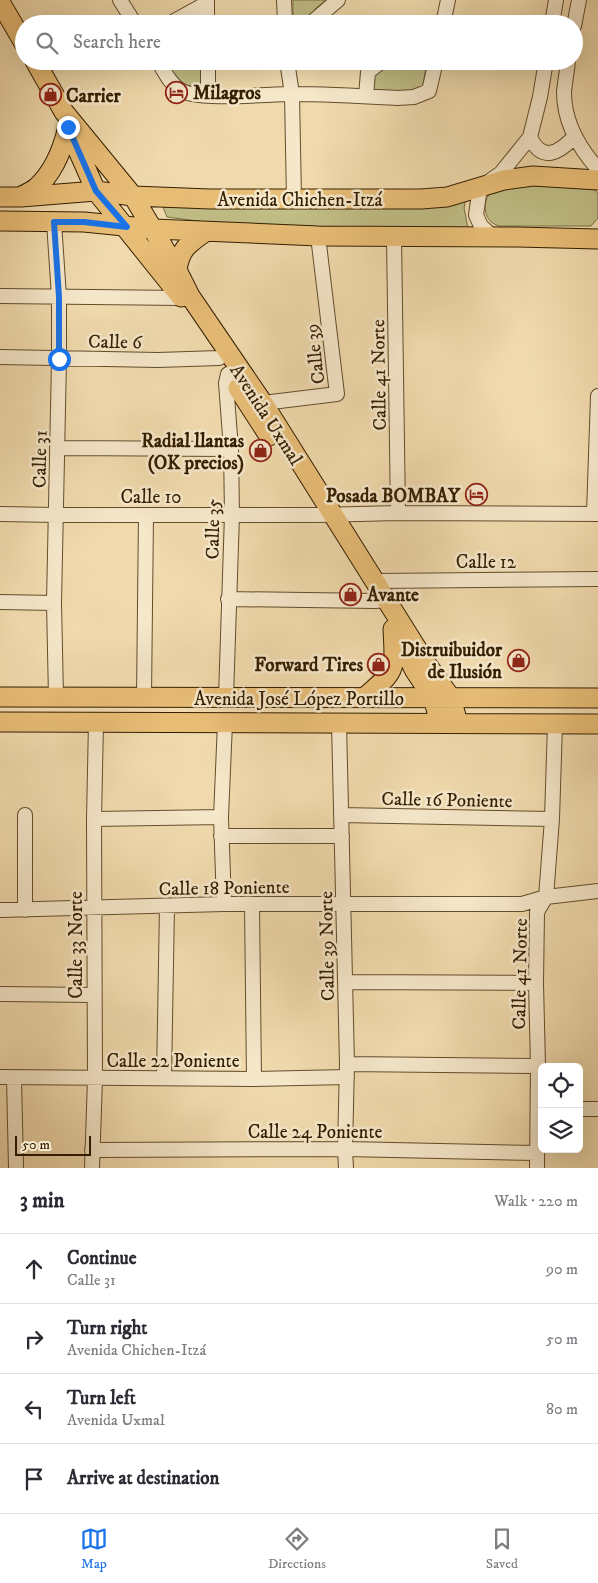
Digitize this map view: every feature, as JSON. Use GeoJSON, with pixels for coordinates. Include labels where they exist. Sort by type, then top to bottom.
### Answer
{"type":"FeatureCollection","features":[{"type":"Feature","properties":{"kind":"main road"},"geometry":{"type":"LineString","coordinates":[[4,2],[15,25]]}},
{"type":"Feature","properties":{"kind":"main road","name":"Avenida Uxmal"},"geometry":{"type":"LineString","coordinates":[[40,70],[66,119],[96,191],[186,297],[381,601],[426,663],[442,698],[449,723]]}},
{"type":"Feature","properties":{"kind":"main road"},"geometry":{"type":"LineString","coordinates":[[21,197],[36,188],[51,170],[64,144],[66,119]]}},
{"type":"Feature","properties":{"kind":"main road","name":"Avenida Uxmal"},"geometry":{"type":"LineString","coordinates":[[66,119],[134,196],[178,270],[186,297]]}},
{"type":"Feature","properties":{"kind":"main road","name":"Avenida Chichen-Itzá"},"geometry":{"type":"LineString","coordinates":[[0,196],[21,197],[96,191],[134,196],[210,199],[421,200],[448,197],[504,180],[533,176],[598,180]]}},
{"type":"Feature","properties":{"kind":"main road","name":"Avenida Chichen-Itzá"},"geometry":{"type":"LineString","coordinates":[[0,222],[84,222],[154,229],[318,236],[598,239]]}},
{"type":"Feature","properties":{"kind":"main road"},"geometry":{"type":"LineString","coordinates":[[178,270],[178,262],[184,248],[205,232]]}},
{"type":"Feature","properties":{"kind":"main road","name":"Avenida Uxmal"},"geometry":{"type":"LineString","coordinates":[[229,363],[263,403],[326,515],[375,581],[393,629],[415,671],[442,698]]}},
{"type":"Feature","properties":{"kind":"main road"},"geometry":{"type":"LineString","coordinates":[[365,698],[388,677],[392,668],[395,660],[393,629]]}},
{"type":"Feature","properties":{"kind":"main road","name":"Avenida José López Portillo"},"geometry":{"type":"LineString","coordinates":[[0,697],[598,698]]}},
{"type":"Feature","properties":{"kind":"main road","name":"Avenida José López Portillo"},"geometry":{"type":"LineString","coordinates":[[0,722],[598,724]]}},
{"type":"Feature","properties":{"kind":"street"},"geometry":{"type":"LineString","coordinates":[[120,0],[129,15]]}},
{"type":"Feature","properties":{"kind":"street"},"geometry":{"type":"LineString","coordinates":[[284,0],[285,15]]}},
{"type":"Feature","properties":{"kind":"street"},"geometry":{"type":"LineString","coordinates":[[320,15],[338,0]]}},
{"type":"Feature","properties":{"kind":"street"},"geometry":{"type":"LineString","coordinates":[[446,15],[448,0]]}},
{"type":"Feature","properties":{"kind":"street"},"geometry":{"type":"LineString","coordinates":[[554,15],[556,0]]}},
{"type":"Feature","properties":{"kind":"street"},"geometry":{"type":"LineString","coordinates":[[576,15],[579,0]]}},
{"type":"Feature","properties":{"kind":"street"},"geometry":{"type":"LineString","coordinates":[[185,15],[207,2]]}},
{"type":"Feature","properties":{"kind":"street"},"geometry":{"type":"LineString","coordinates":[[207,2],[207,15]]}},
{"type":"Feature","properties":{"kind":"street"},"geometry":{"type":"LineString","coordinates":[[164,70],[172,83],[181,91],[208,96],[292,94],[414,97],[429,91],[434,70]]}},
{"type":"Feature","properties":{"kind":"street"},"geometry":{"type":"LineString","coordinates":[[208,70],[208,96]]}},
{"type":"Feature","properties":{"kind":"street"},"geometry":{"type":"LineString","coordinates":[[288,70],[292,94],[294,200]]}},
{"type":"Feature","properties":{"kind":"street"},"geometry":{"type":"LineString","coordinates":[[366,96],[368,72],[371,70]]}},
{"type":"Feature","properties":{"kind":"street"},"geometry":{"type":"LineString","coordinates":[[493,237],[481,226],[476,215],[479,194],[484,185],[500,173],[530,137],[544,70]]}},
{"type":"Feature","properties":{"kind":"street"},"geometry":{"type":"LineString","coordinates":[[567,70],[564,93],[568,120],[574,137],[598,169]]}},
{"type":"Feature","properties":{"kind":"street"},"geometry":{"type":"LineString","coordinates":[[530,137],[534,145],[549,154],[565,147],[574,137]]}},
{"type":"Feature","properties":{"kind":"street","name":"Calle 31"},"geometry":{"type":"LineString","coordinates":[[54,222],[59,297],[54,602],[56,697]]}},
{"type":"Feature","properties":{"kind":"street","name":"Calle 39"},"geometry":{"type":"LineString","coordinates":[[263,403],[337,394],[318,236]]}},
{"type":"Feature","properties":{"kind":"street","name":"Calle 41 Norte"},"geometry":{"type":"LineString","coordinates":[[394,237],[398,513]]}},
{"type":"Feature","properties":{"kind":"street"},"geometry":{"type":"LineString","coordinates":[[0,296],[186,297]]}},
{"type":"Feature","properties":{"kind":"street","name":"Calle 6"},"geometry":{"type":"LineString","coordinates":[[0,357],[229,363]]}},
{"type":"Feature","properties":{"kind":"street","name":"Calle 35"},"geometry":{"type":"LineString","coordinates":[[226,697],[232,515],[231,449],[227,392],[229,363]]}},
{"type":"Feature","properties":{"kind":"street"},"geometry":{"type":"LineString","coordinates":[[596,514],[598,396]]}},
{"type":"Feature","properties":{"kind":"street"},"geometry":{"type":"LineString","coordinates":[[58,448],[231,449]]}},
{"type":"Feature","properties":{"kind":"street","name":"Calle 10"},"geometry":{"type":"LineString","coordinates":[[0,514],[596,514]]}},
{"type":"Feature","properties":{"kind":"street"},"geometry":{"type":"LineString","coordinates":[[144,697],[146,515]]}},
{"type":"Feature","properties":{"kind":"street","name":"Calle 12"},"geometry":{"type":"LineString","coordinates":[[375,581],[598,579]]}},
{"type":"Feature","properties":{"kind":"street"},"geometry":{"type":"LineString","coordinates":[[228,598],[381,601]]}},
{"type":"Feature","properties":{"kind":"street"},"geometry":{"type":"LineString","coordinates":[[0,602],[54,602]]}},
{"type":"Feature","properties":{"kind":"street","name":"Calle 33 Norte"},"geometry":{"type":"LineString","coordinates":[[92,1168],[95,1079],[93,995],[96,722]]}},
{"type":"Feature","properties":{"kind":"street"},"geometry":{"type":"LineString","coordinates":[[224,904],[221,817],[226,722]]}},
{"type":"Feature","properties":{"kind":"street","name":"Calle 39 Norte"},"geometry":{"type":"LineString","coordinates":[[339,723],[347,1070],[346,1168]]}},
{"type":"Feature","properties":{"kind":"street","name":"Calle 41 Norte"},"geometry":{"type":"LineString","coordinates":[[538,1066],[537,912],[546,896],[552,819],[555,724]]}},
{"type":"Feature","properties":{"kind":"street"},"geometry":{"type":"LineString","coordinates":[[25,815],[25,910]]}},
{"type":"Feature","properties":{"kind":"street","name":"Calle 16 Poniente"},"geometry":{"type":"LineString","coordinates":[[341,815],[552,819]]}},
{"type":"Feature","properties":{"kind":"street"},"geometry":{"type":"LineString","coordinates":[[94,819],[221,817]]}},
{"type":"Feature","properties":{"kind":"street"},"geometry":{"type":"LineString","coordinates":[[221,836],[342,836]]}},
{"type":"Feature","properties":{"kind":"street","name":"Calle 18 Poniente"},"geometry":{"type":"LineString","coordinates":[[0,910],[224,904],[522,904],[546,896],[598,891]]}},
{"type":"Feature","properties":{"kind":"street"},"geometry":{"type":"LineString","coordinates":[[252,905],[254,1078]]}},
{"type":"Feature","properties":{"kind":"street"},"geometry":{"type":"LineString","coordinates":[[164,1078],[166,907]]}},
{"type":"Feature","properties":{"kind":"street"},"geometry":{"type":"LineString","coordinates":[[345,982],[536,983]]}},
{"type":"Feature","properties":{"kind":"street"},"geometry":{"type":"LineString","coordinates":[[0,994],[93,995]]}},
{"type":"Feature","properties":{"kind":"street","name":"Calle 22 Poniente"},"geometry":{"type":"LineString","coordinates":[[0,1078],[254,1078],[347,1070],[538,1066]]}},
{"type":"Feature","properties":{"kind":"street"},"geometry":{"type":"LineString","coordinates":[[14,1078],[16,1168]]}},
{"type":"Feature","properties":{"kind":"street"},"geometry":{"type":"LineString","coordinates":[[583,1109],[598,1109]]}},
{"type":"Feature","properties":{"kind":"street","name":"Calle 41 Norte"},"geometry":{"type":"LineString","coordinates":[[537,1168],[538,1138]]}},
{"type":"Feature","properties":{"kind":"street","name":"Calle 24 Poniente"},"geometry":{"type":"LineString","coordinates":[[92,1150],[345,1150],[537,1153]]}},
{"type":"Feature","properties":{"kind":"shaded area"},"geometry":{"type":"Polygon","coordinates":[[[293,0],[326,0],[311,15],[293,15],[293,0]]]}},
{"type":"Feature","properties":{"kind":"shaded area"},"geometry":{"type":"Polygon","coordinates":[[[168,70],[202,70],[202,92],[174,80],[168,70]]]}},
{"type":"Feature","properties":{"kind":"shaded area"},"geometry":{"type":"Polygon","coordinates":[[[379,70],[426,70],[422,91],[370,91],[371,77],[379,70]]]}},
{"type":"Feature","properties":{"kind":"shaded area"},"geometry":{"type":"Polygon","coordinates":[[[532,183],[591,187],[598,193],[598,218],[591,226],[500,226],[490,221],[485,206],[488,195],[492,191],[532,183]]]}},
{"type":"Feature","properties":{"kind":"shaded area"},"geometry":{"type":"Polygon","coordinates":[[[466,197],[464,208],[468,229],[295,227],[213,223],[167,217],[163,207],[208,204],[466,197]]]}},
{"type":"Feature","properties":{"kind":"place","name":"Milagros"},"geometry":{"type":"Point","coordinates":[177,92]}},
{"type":"Feature","properties":{"kind":"place","name":"Carrier"},"geometry":{"type":"Point","coordinates":[50,95]}},
{"type":"Feature","properties":{"kind":"place","name":"Radial llantas (OK precios)"},"geometry":{"type":"Point","coordinates":[260,451]}},
{"type":"Feature","properties":{"kind":"place","name":"Posada BOMBAY"},"geometry":{"type":"Point","coordinates":[476,495]}},
{"type":"Feature","properties":{"kind":"place","name":"Avante"},"geometry":{"type":"Point","coordinates":[351,594]}},
{"type":"Feature","properties":{"kind":"place","name":"Distruibuidor de Ilusión"},"geometry":{"type":"Point","coordinates":[518,660]}},
{"type":"Feature","properties":{"kind":"place","name":"Forward Tires"},"geometry":{"type":"Point","coordinates":[379,664]}},
{"type":"Feature","properties":{"kind":"route"},"geometry":{"type":"LineString","coordinates":[[59,359],[59,297],[54,222],[84,222],[127,227],[96,191],[68,127]]}}]}
